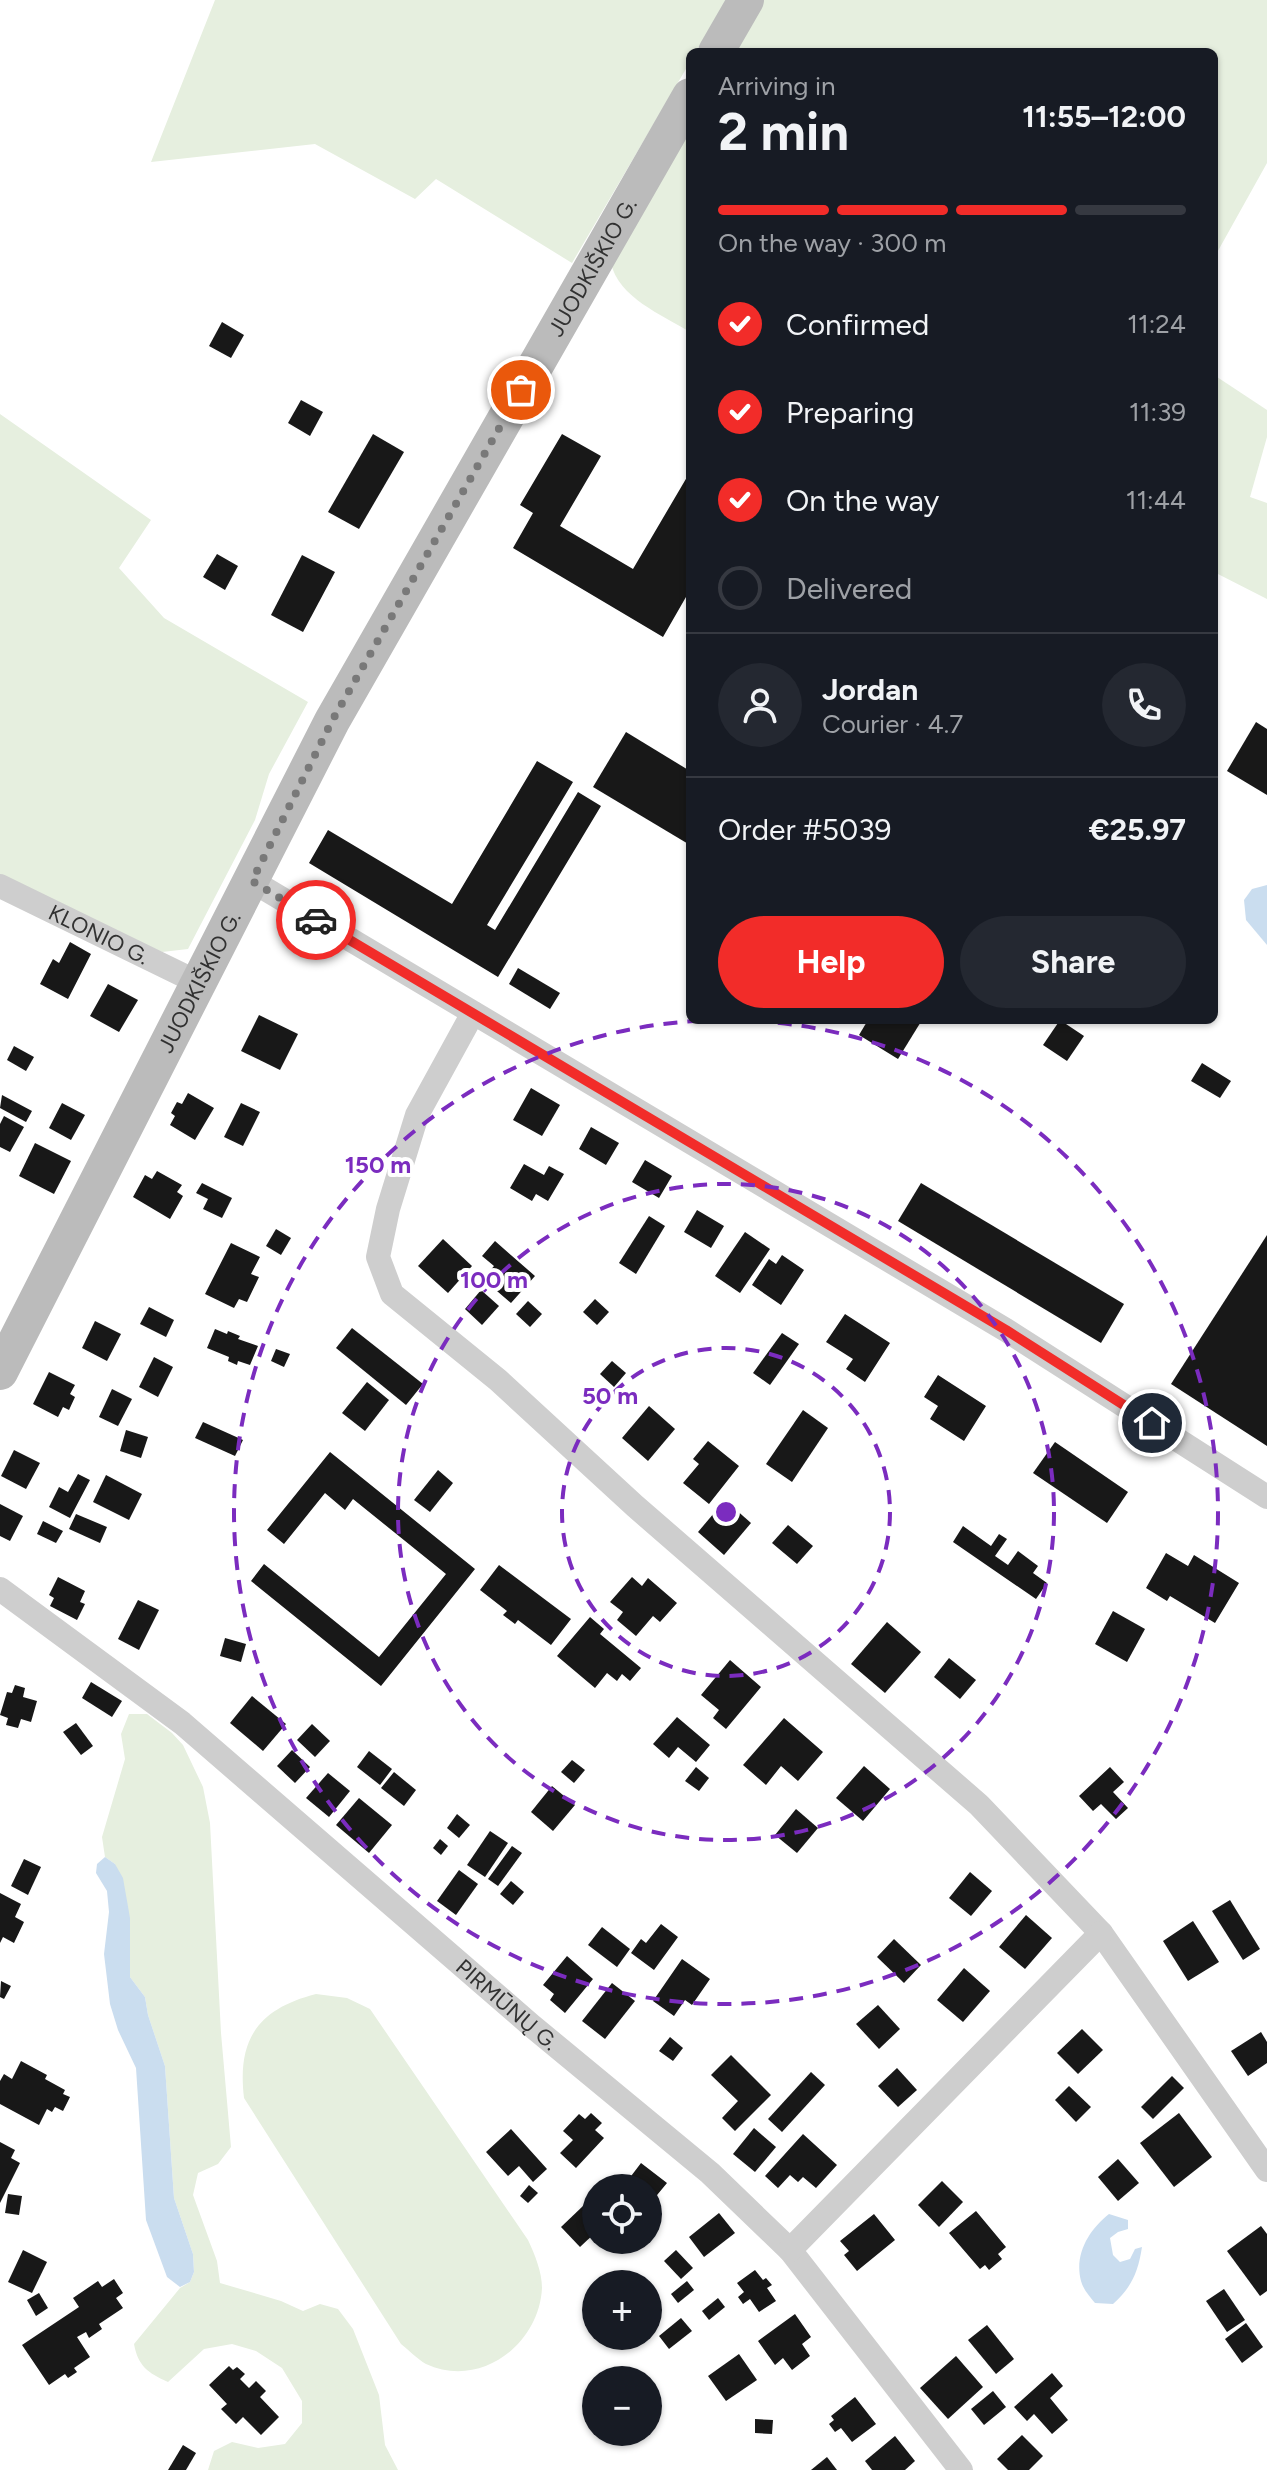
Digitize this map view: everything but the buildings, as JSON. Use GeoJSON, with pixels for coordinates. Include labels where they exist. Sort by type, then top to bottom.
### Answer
{"type":"FeatureCollection","features":[{"type":"Feature","properties":{"kind":"street"},"geometry":{"type":"LineString","coordinates":[[718,48],[746,0]]}},
{"type":"Feature","properties":{"kind":"street","name":"JUODKIŠKIO G."},"geometry":{"type":"LineString","coordinates":[[0,1372],[332,721],[686,103]]}},
{"type":"Feature","properties":{"kind":"street"},"geometry":{"type":"LineString","coordinates":[[252,881],[1006,1330],[1267,1497]]}},
{"type":"Feature","properties":{"kind":"street","name":"KLONIO G."},"geometry":{"type":"LineString","coordinates":[[0,886],[199,983]]}},
{"type":"Feature","properties":{"kind":"street"},"geometry":{"type":"LineString","coordinates":[[473,1013],[417,1115],[388,1209],[378,1257],[392,1294],[498,1380],[635,1506],[979,1805],[1101,1933],[1267,2170]]}},
{"type":"Feature","properties":{"kind":"street","name":"PIRMŪNŲ G."},"geometry":{"type":"LineString","coordinates":[[0,1589],[182,1723],[532,2026],[710,2173],[790,2250],[961,2470]]}},
{"type":"Feature","properties":{"kind":"street"},"geometry":{"type":"LineString","coordinates":[[790,2250],[1101,1933]]}},
{"type":"Feature","properties":{"kind":"green space"},"geometry":{"type":"Polygon","coordinates":[[[215,0],[726,0],[698,48],[686,48],[686,69],[572,263],[436,179],[415,199],[315,144],[151,162],[215,0]]]}},
{"type":"Feature","properties":{"kind":"green space"},"geometry":{"type":"Polygon","coordinates":[[[762,0],[1267,0],[1267,163],[1218,251],[1218,48],[734,48],[762,0]]]}},
{"type":"Feature","properties":{"kind":"green space"},"geometry":{"type":"Polygon","coordinates":[[[686,130],[686,330],[632,295],[622,286],[611,263],[686,130]]]}},
{"type":"Feature","properties":{"kind":"green space"},"geometry":{"type":"Polygon","coordinates":[[[1218,378],[1267,410],[1267,437],[1250,497],[1267,503],[1267,599],[1218,574],[1218,378]]]}},
{"type":"Feature","properties":{"kind":"green space"},"geometry":{"type":"Polygon","coordinates":[[[0,414],[151,520],[119,568],[164,618],[308,702],[269,774],[255,820],[188,949],[162,952],[0,881],[0,414]]]}},
{"type":"Feature","properties":{"kind":"green space"},"geometry":{"type":"Polygon","coordinates":[[[129,1714],[147,1714],[183,1745],[203,1787],[210,1823],[221,2033],[231,2147],[218,2164],[198,2173],[193,2195],[217,2261],[220,2283],[281,2301],[303,2311],[320,2304],[338,2309],[353,2329],[379,2395],[385,2445],[398,2470],[208,2470],[214,2451],[232,2442],[258,2448],[285,2444],[302,2423],[302,2401],[282,2368],[256,2351],[232,2344],[204,2349],[168,2382],[145,2368],[138,2358],[134,2344],[180,2288],[190,2282],[194,2272],[193,2254],[174,2198],[165,2066],[145,1997],[130,1977],[129,1950],[115,1864],[105,1857],[102,1837],[125,1759],[121,1734],[129,1714]]]}},
{"type":"Feature","properties":{"kind":"green space"},"geometry":{"type":"Polygon","coordinates":[[[316,1994],[347,1998],[370,2009],[531,2246],[542,2282],[538,2309],[518,2344],[486,2366],[466,2371],[446,2370],[419,2360],[401,2344],[244,2098],[244,2059],[248,2043],[256,2030],[279,2008],[316,1994]]]}},
{"type":"Feature","properties":{"kind":"water"},"geometry":{"type":"Polygon","coordinates":[[[1267,885],[1267,945],[1246,920],[1244,900],[1252,889],[1267,885]]]}},
{"type":"Feature","properties":{"kind":"water"},"geometry":{"type":"Polygon","coordinates":[[[105,1857],[115,1864],[123,1878],[130,1918],[130,1977],[145,1997],[165,2066],[174,2198],[193,2254],[194,2272],[190,2282],[180,2287],[167,2277],[146,2220],[136,2068],[110,2004],[104,1954],[109,1912],[107,1891],[96,1873],[97,1864],[105,1857]]]}},
{"type":"Feature","properties":{"kind":"water"},"geometry":{"type":"Polygon","coordinates":[[[1109,2214],[1128,2220],[1128,2229],[1110,2238],[1113,2255],[1120,2262],[1130,2259],[1135,2249],[1142,2247],[1136,2272],[1125,2291],[1113,2304],[1095,2303],[1082,2284],[1080,2261],[1085,2243],[1095,2227],[1109,2214]]]}},
{"type":"Feature","properties":{"kind":"way so far"},"geometry":{"type":"LineString","coordinates":[[316,920],[252,881],[332,721],[521,390]]}},
{"type":"Feature","properties":{"kind":"route"},"geometry":{"type":"LineString","coordinates":[[316,920],[1006,1330],[1152,1423]]}}]}
